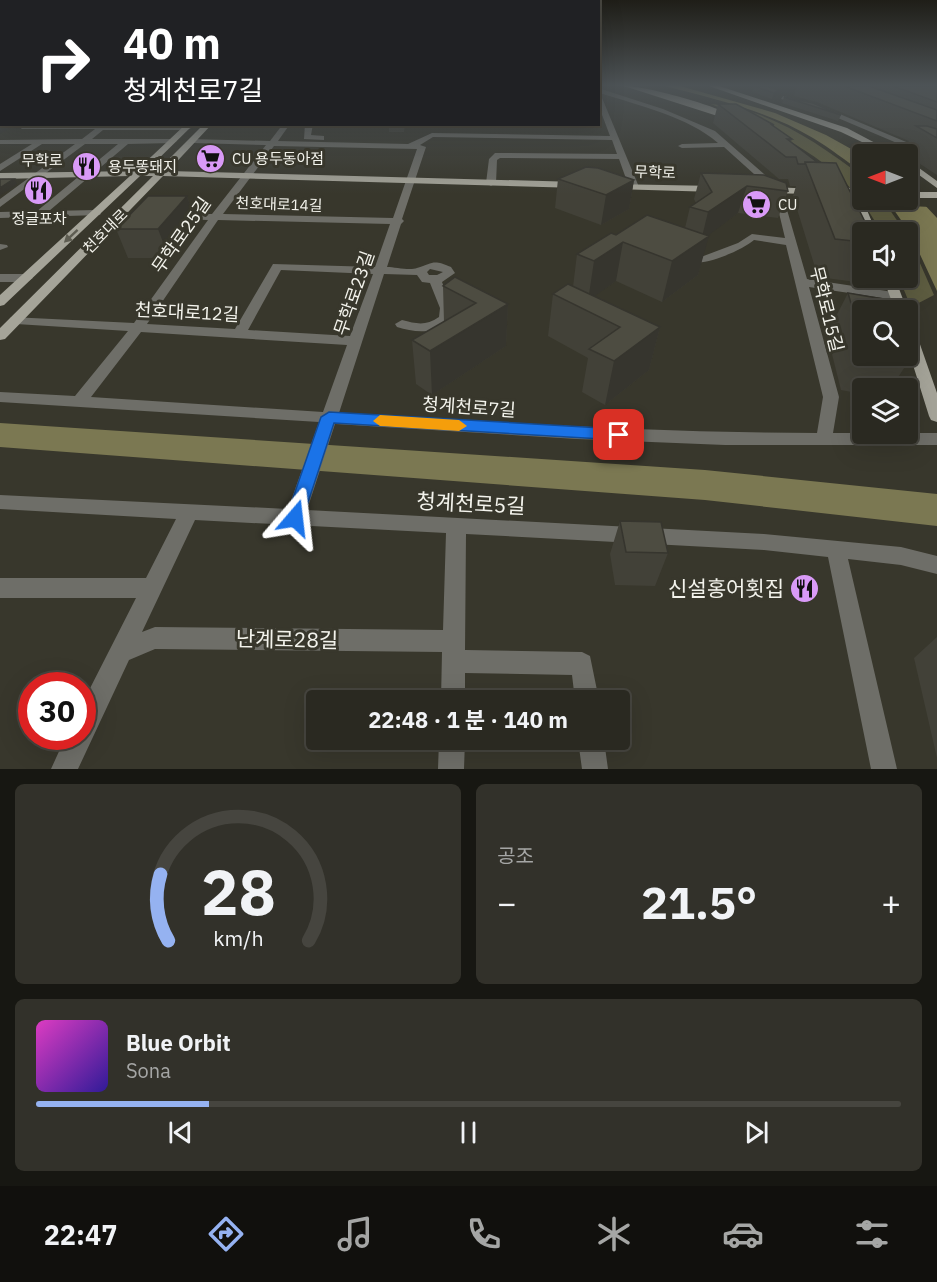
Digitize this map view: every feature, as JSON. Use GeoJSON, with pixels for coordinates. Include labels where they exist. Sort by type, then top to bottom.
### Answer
{"type":"FeatureCollection","features":[{"type":"Feature","properties":{"kind":"main road"},"geometry":{"type":"LineString","coordinates":[[821,122],[872,144]]}},
{"type":"Feature","properties":{"kind":"main road","name":"천호대로"},"geometry":{"type":"LineString","coordinates":[[0,302],[189,126]]}},
{"type":"Feature","properties":{"kind":"main road","name":"천호대로"},"geometry":{"type":"LineString","coordinates":[[0,336],[127,215],[144,191],[207,126]]}},
{"type":"Feature","properties":{"kind":"main road"},"geometry":{"type":"LineString","coordinates":[[177,158],[188,167],[217,175]]}},
{"type":"Feature","properties":{"kind":"main road"},"geometry":{"type":"LineString","coordinates":[[99,174],[127,169],[153,159]]}},
{"type":"Feature","properties":{"kind":"main road"},"geometry":{"type":"LineString","coordinates":[[918,171],[937,185]]}},
{"type":"Feature","properties":{"kind":"main road","name":"무학로"},"geometry":{"type":"LineString","coordinates":[[162,173],[588,185]]}},
{"type":"Feature","properties":{"kind":"main road"},"geometry":{"type":"LineString","coordinates":[[99,174],[124,187]]}},
{"type":"Feature","properties":{"kind":"main road","name":"무학로"},"geometry":{"type":"LineString","coordinates":[[0,176],[206,174]]}},
{"type":"Feature","properties":{"kind":"main road"},"geometry":{"type":"LineString","coordinates":[[144,191],[181,180],[217,175]]}},
{"type":"Feature","properties":{"kind":"main road"},"geometry":{"type":"LineString","coordinates":[[839,182],[862,210],[867,222]]}},
{"type":"Feature","properties":{"kind":"main road","name":"무학로"},"geometry":{"type":"LineString","coordinates":[[599,186],[730,189]]}},
{"type":"Feature","properties":{"kind":"main road"},"geometry":{"type":"LineString","coordinates":[[754,190],[850,193]]}},
{"type":"Feature","properties":{"kind":"main road"},"geometry":{"type":"LineString","coordinates":[[918,195],[936,195]]}},
{"type":"Feature","properties":{"kind":"main road"},"geometry":{"type":"LineString","coordinates":[[893,288],[897,300]]}},
{"type":"Feature","properties":{"kind":"main road"},"geometry":{"type":"LineString","coordinates":[[918,360],[937,416]]}},
{"type":"Feature","properties":{"kind":"street"},"geometry":{"type":"LineString","coordinates":[[697,122],[778,190]]}},
{"type":"Feature","properties":{"kind":"street"},"geometry":{"type":"LineString","coordinates":[[853,122],[937,158]]}},
{"type":"Feature","properties":{"kind":"street"},"geometry":{"type":"LineString","coordinates":[[600,124],[610,124],[634,187]]}},
{"type":"Feature","properties":{"kind":"street"},"geometry":{"type":"LineString","coordinates":[[0,141],[26,126],[189,126]]}},
{"type":"Feature","properties":{"kind":"street"},"geometry":{"type":"LineString","coordinates":[[0,204],[104,126]]}},
{"type":"Feature","properties":{"kind":"street","name":"무학로25길"},"geometry":{"type":"LineString","coordinates":[[79,402],[138,327],[216,216],[286,126]]}},
{"type":"Feature","properties":{"kind":"street"},"geometry":{"type":"LineString","coordinates":[[308,126],[306,136],[314,138],[405,138],[422,132]]}},
{"type":"Feature","properties":{"kind":"street"},"geometry":{"type":"LineString","coordinates":[[473,135],[474,126]]}},
{"type":"Feature","properties":{"kind":"street"},"geometry":{"type":"LineString","coordinates":[[518,126],[519,136]]}},
{"type":"Feature","properties":{"kind":"street"},"geometry":{"type":"LineString","coordinates":[[411,146],[432,135],[616,138]]}},
{"type":"Feature","properties":{"kind":"street"},"geometry":{"type":"LineString","coordinates":[[0,141],[39,143],[173,141]]}},
{"type":"Feature","properties":{"kind":"street","name":"무학로"},"geometry":{"type":"LineString","coordinates":[[39,214],[126,141]]}},
{"type":"Feature","properties":{"kind":"street"},"geometry":{"type":"LineString","coordinates":[[193,141],[422,147],[411,180]]}},
{"type":"Feature","properties":{"kind":"street","name":"무학로"},"geometry":{"type":"LineString","coordinates":[[0,168],[39,143]]}},
{"type":"Feature","properties":{"kind":"street"},"geometry":{"type":"LineString","coordinates":[[682,146],[726,144]]}},
{"type":"Feature","properties":{"kind":"street"},"geometry":{"type":"LineString","coordinates":[[490,183],[493,159],[498,155],[623,157]]}},
{"type":"Feature","properties":{"kind":"street","name":"무학로23길"},"geometry":{"type":"LineString","coordinates":[[295,518],[303,489],[382,270],[411,180]]}},
{"type":"Feature","properties":{"kind":"street","name":"무학로15길"},"geometry":{"type":"LineString","coordinates":[[778,190],[831,397],[824,438]]}},
{"type":"Feature","properties":{"kind":"street"},"geometry":{"type":"LineString","coordinates":[[0,192],[15,192]]}},
{"type":"Feature","properties":{"kind":"street"},"geometry":{"type":"LineString","coordinates":[[0,215],[96,213]]}},
{"type":"Feature","properties":{"kind":"street","name":"천호대로14길"},"geometry":{"type":"LineString","coordinates":[[157,215],[399,220]]}},
{"type":"Feature","properties":{"kind":"street"},"geometry":{"type":"LineString","coordinates":[[699,260],[742,245],[752,237],[791,242]]}},
{"type":"Feature","properties":{"kind":"street"},"geometry":{"type":"LineString","coordinates":[[240,333],[278,266],[420,272],[431,266],[447,269],[448,276],[435,280],[446,308],[445,318],[435,327],[424,328],[402,324]]}},
{"type":"Feature","properties":{"kind":"street"},"geometry":{"type":"LineString","coordinates":[[0,278],[27,278]]}},
{"type":"Feature","properties":{"kind":"street"},"geometry":{"type":"LineString","coordinates":[[801,282],[896,297]]}},
{"type":"Feature","properties":{"kind":"street","name":"천호대로12길"},"geometry":{"type":"LineString","coordinates":[[16,320],[357,340]]}},
{"type":"Feature","properties":{"kind":"street","name":"청계천로7길"},"geometry":{"type":"LineString","coordinates":[[0,397],[326,425],[725,440],[937,439]]}},
{"type":"Feature","properties":{"kind":"street","name":"청계천로5길"},"geometry":{"type":"LineString","coordinates":[[0,502],[764,542],[901,555],[937,565]]}},
{"type":"Feature","properties":{"kind":"street"},"geometry":{"type":"LineString","coordinates":[[96,703],[189,512]]}},
{"type":"Feature","properties":{"kind":"street"},"geometry":{"type":"LineString","coordinates":[[453,690],[456,526]]}},
{"type":"Feature","properties":{"kind":"street"},"geometry":{"type":"LineString","coordinates":[[836,549],[884,769]]}},
{"type":"Feature","properties":{"kind":"street"},"geometry":{"type":"LineString","coordinates":[[0,588],[152,588]]}},
{"type":"Feature","properties":{"kind":"street","name":"난계로28길"},"geometry":{"type":"LineString","coordinates":[[122,651],[156,638],[454,651],[582,664],[586,690]]}},
{"type":"Feature","properties":{"kind":"street"},"geometry":{"type":"LineString","coordinates":[[64,769],[73,750]]}},
{"type":"Feature","properties":{"kind":"street"},"geometry":{"type":"LineString","coordinates":[[452,750],[452,769]]}},
{"type":"Feature","properties":{"kind":"street"},"geometry":{"type":"LineString","coordinates":[[592,750],[595,769]]}},
{"type":"Feature","properties":{"kind":"shaded area"},"geometry":{"type":"Polygon","coordinates":[[[751,122],[776,122],[828,151],[852,169],[852,190],[829,168],[786,140],[751,122]]]}},
{"type":"Feature","properties":{"kind":"shaded area"},"geometry":{"type":"Polygon","coordinates":[[[782,122],[796,122],[852,149],[852,165],[819,142],[782,122]]]}},
{"type":"Feature","properties":{"kind":"shaded area"},"geometry":{"type":"Polygon","coordinates":[[[918,198],[937,218],[937,291],[918,250],[918,222],[902,222],[894,210],[918,210],[918,198]]]}},
{"type":"Feature","properties":{"kind":"shaded area"},"geometry":{"type":"Polygon","coordinates":[[[868,210],[890,210],[898,222],[875,222],[868,210]]]}},
{"type":"Feature","properties":{"kind":"shaded area"},"geometry":{"type":"Polygon","coordinates":[[[918,259],[934,295],[918,303],[918,300],[908,300],[903,288],[918,288],[918,259]]]}},
{"type":"Feature","properties":{"kind":"pier"},"geometry":{"type":"Polygon","coordinates":[[[918,193],[931,207],[918,206],[918,193]]]}},
{"type":"Feature","properties":{"kind":"building"},"geometry":{"type":"Polygon","coordinates":[[[741,122],[768,122],[792,139],[787,139],[817,162],[798,164],[796,157],[786,157],[741,122]]]}},
{"type":"Feature","properties":{"kind":"building"},"geometry":{"type":"Polygon","coordinates":[[[916,126],[937,129],[937,138],[916,126]]]}},
{"type":"Feature","properties":{"kind":"building"},"geometry":{"type":"Polygon","coordinates":[[[805,162],[836,163],[852,195],[852,210],[859,210],[865,222],[852,222],[852,241],[835,239],[805,162]]]}},
{"type":"Feature","properties":{"kind":"building"},"geometry":{"type":"Polygon","coordinates":[[[586,167],[598,168],[634,180],[606,195],[558,179],[586,167]]]}},
{"type":"Feature","properties":{"kind":"building"},"geometry":{"type":"Polygon","coordinates":[[[701,173],[764,175],[786,183],[788,191],[747,186],[708,212],[690,207],[712,192],[701,173]]]}},
{"type":"Feature","properties":{"kind":"building"},"geometry":{"type":"Polygon","coordinates":[[[0,179],[14,179],[0,188],[0,179]]]}},
{"type":"Feature","properties":{"kind":"building"},"geometry":{"type":"Polygon","coordinates":[[[148,196],[187,196],[158,229],[116,229],[148,196]]]}},
{"type":"Feature","properties":{"kind":"building"},"geometry":{"type":"Polygon","coordinates":[[[647,215],[709,236],[672,261],[623,242],[594,261],[577,254],[611,233],[616,235],[647,215]]]}},
{"type":"Feature","properties":{"kind":"building"},"geometry":{"type":"Polygon","coordinates":[[[455,277],[508,304],[430,351],[412,340],[476,303],[443,286],[455,277]]]}},
{"type":"Feature","properties":{"kind":"building"},"geometry":{"type":"Polygon","coordinates":[[[568,284],[660,327],[614,361],[589,349],[620,327],[553,294],[568,284]]]}},
{"type":"Feature","properties":{"kind":"building"},"geometry":{"type":"Polygon","coordinates":[[[848,293],[889,300],[852,300],[852,307],[848,293]]]}},
{"type":"Feature","properties":{"kind":"building"},"geometry":{"type":"Polygon","coordinates":[[[620,521],[661,522],[668,553],[626,552],[620,521]]]}},
{"type":"Feature","properties":{"kind":"waterway"},"geometry":{"type":"LineString","coordinates":[[0,435],[705,485],[937,510]]}},
{"type":"Feature","properties":{"kind":"slow traffic"},"geometry":{"type":"LineString","coordinates":[[380,421],[459,426]]}},
{"type":"Feature","properties":{"kind":"place","name":"CU 용두동아점"},"geometry":{"type":"Point","coordinates":[211,158]}},
{"type":"Feature","properties":{"kind":"place","name":"용두똥돼지"},"geometry":{"type":"Point","coordinates":[87,166]}},
{"type":"Feature","properties":{"kind":"place","name":"정글포차"},"geometry":{"type":"Point","coordinates":[39,191]}},
{"type":"Feature","properties":{"kind":"place","name":"CU"},"geometry":{"type":"Point","coordinates":[757,204]}},
{"type":"Feature","properties":{"kind":"place","name":"신설홍어횟집"},"geometry":{"type":"Point","coordinates":[805,588]}},
{"type":"Feature","properties":{"kind":"route"},"geometry":{"type":"LineString","coordinates":[[295,518],[329,417],[619,435]]}}]}
